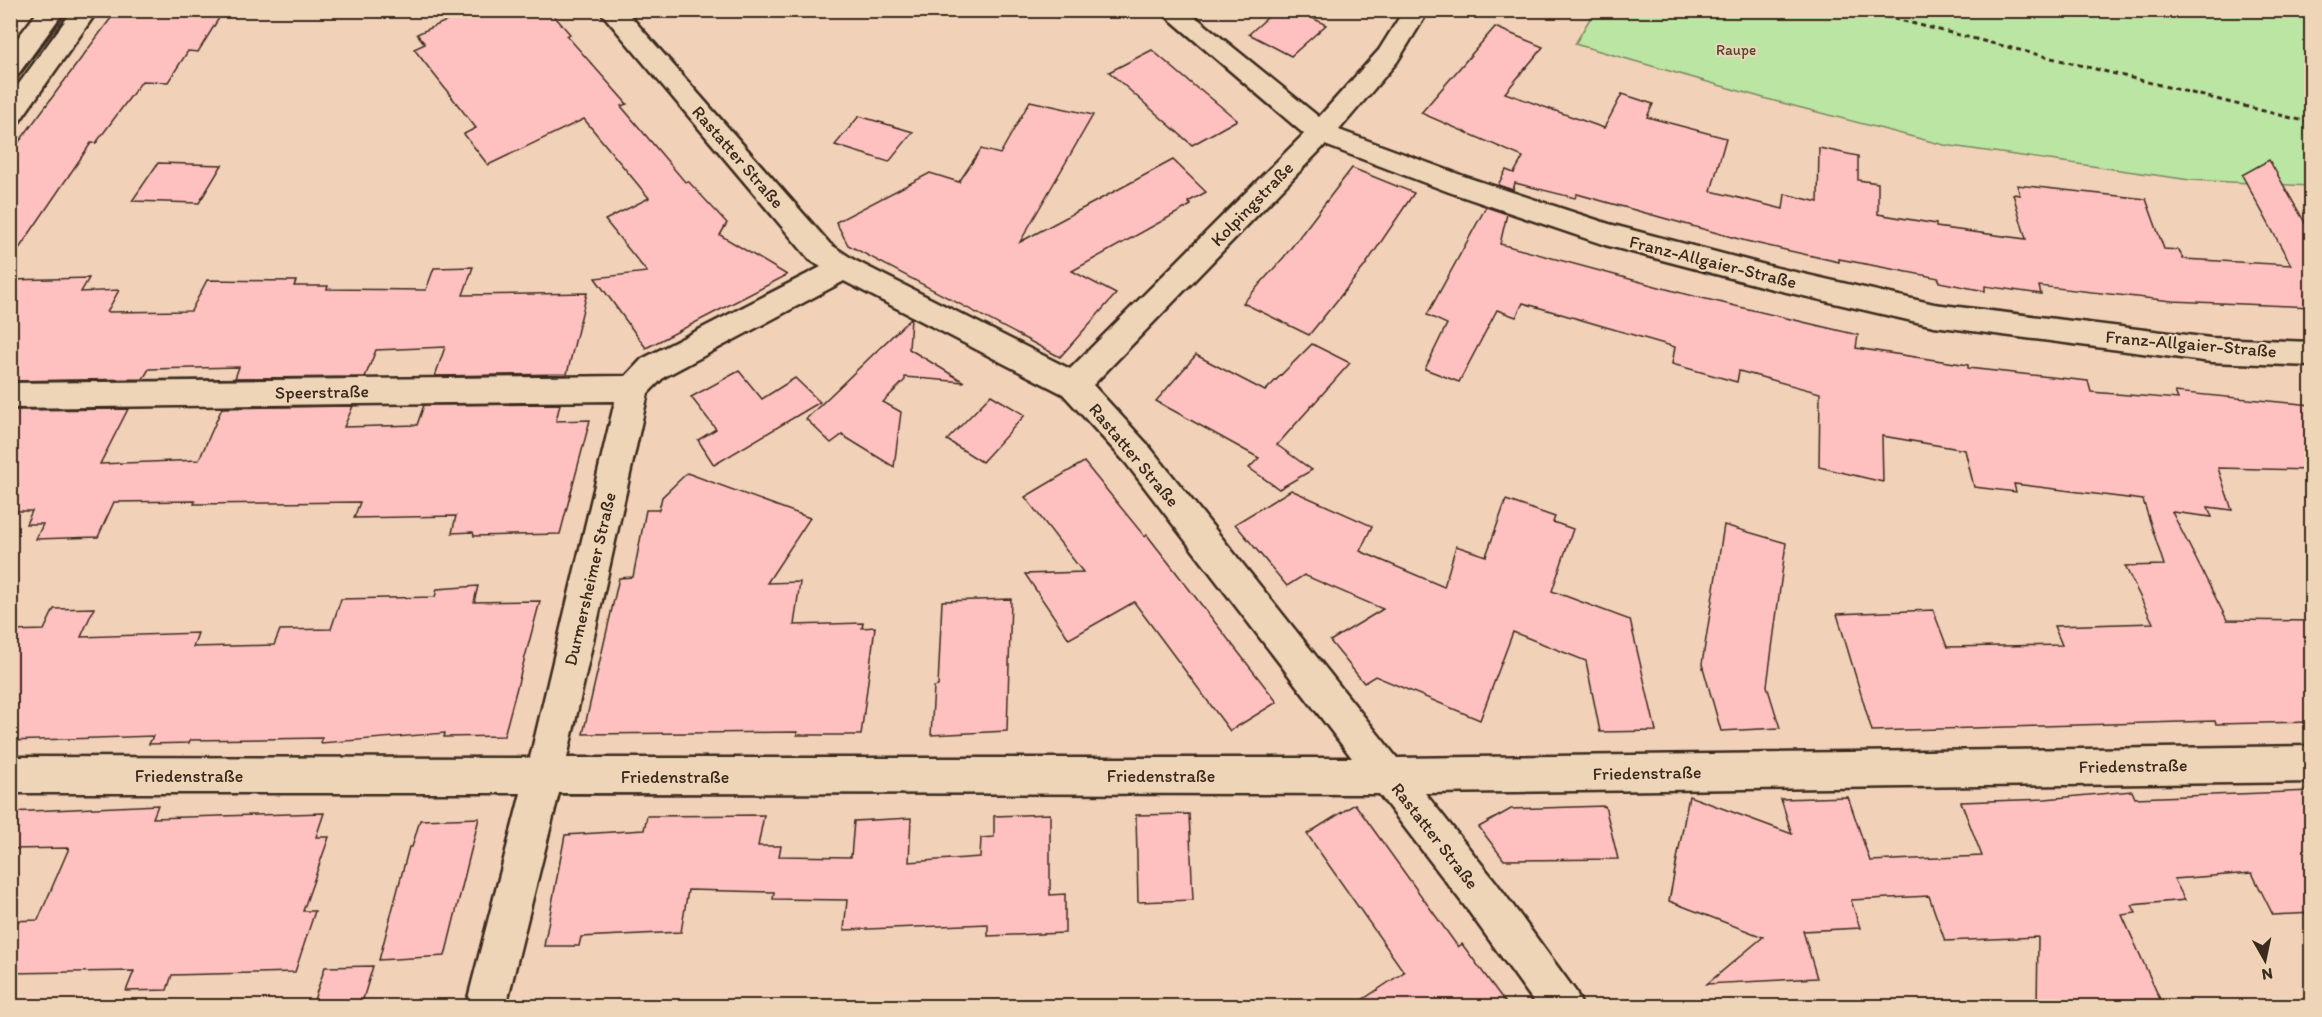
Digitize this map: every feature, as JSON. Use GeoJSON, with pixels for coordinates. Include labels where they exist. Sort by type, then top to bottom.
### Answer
{"type":"FeatureCollection","features":[{"type":"Feature","properties":{"kind":"street"},"geometry":{"type":"LineString","coordinates":[[10,67],[53,10]]}},
{"type":"Feature","properties":{"kind":"street"},"geometry":{"type":"LineString","coordinates":[[10,116],[86,10]]}},
{"type":"Feature","properties":{"kind":"street","name":"Rastatter Straße"},"geometry":{"type":"LineString","coordinates":[[611,10],[820,252],[844,268],[1074,386],[1137,454],[1481,895],[1562,1006]]}},
{"type":"Feature","properties":{"kind":"street","name":"Franz-Allgaier-Straße"},"geometry":{"type":"LineString","coordinates":[[1171,10],[1321,133],[1459,185],[1605,234],[1769,277],[1934,315],[2211,350],[2312,354]]}},
{"type":"Feature","properties":{"kind":"street","name":"Kolpingstraße"},"geometry":{"type":"LineString","coordinates":[[1074,386],[1321,133],[1388,56],[1417,10]]}},
{"type":"Feature","properties":{"kind":"street"},"geometry":{"type":"LineString","coordinates":[[634,388],[653,368],[844,268]]}},
{"type":"Feature","properties":{"kind":"street","name":"Speerstraße"},"geometry":{"type":"LineString","coordinates":[[10,396],[634,388]]}},
{"type":"Feature","properties":{"kind":"street","name":"Durmersheimer Straße"},"geometry":{"type":"LineString","coordinates":[[486,1006],[544,777],[634,388]]}},
{"type":"Feature","properties":{"kind":"street","name":"Friedenstraße"},"geometry":{"type":"LineString","coordinates":[[10,775],[1388,776],[2312,764]]}},
{"type":"Feature","properties":{"kind":"path"},"geometry":{"type":"LineString","coordinates":[[1859,10],[2312,123]]}},
{"type":"Feature","properties":{"kind":"green space","name":"Raupe"},"geometry":{"type":"Polygon","coordinates":[[[1595,10],[2311,11],[2311,186],[2190,180],[1944,145],[1767,99],[1575,44],[1595,10]]]}},
{"type":"Feature","properties":{"kind":"building"},"geometry":{"type":"Polygon","coordinates":[[[117,10],[224,10],[198,52],[188,51],[168,82],[142,81],[96,143],[91,143],[10,262],[10,154],[117,10]]]}},
{"type":"Feature","properties":{"kind":"building"},"geometry":{"type":"Polygon","coordinates":[[[471,10],[549,10],[570,34],[567,36],[627,104],[621,106],[685,182],[688,181],[727,223],[720,235],[787,275],[646,348],[595,278],[647,272],[605,220],[649,198],[584,119],[488,165],[464,134],[476,128],[414,49],[425,44],[417,34],[471,10]]]}},
{"type":"Feature","properties":{"kind":"building"},"geometry":{"type":"Polygon","coordinates":[[[1276,10],[1297,10],[1326,25],[1291,56],[1249,34],[1276,10]]]}},
{"type":"Feature","properties":{"kind":"building"},"geometry":{"type":"Polygon","coordinates":[[[1495,27],[1543,47],[1505,93],[1604,128],[1622,94],[1653,104],[1647,117],[1726,138],[1711,191],[1783,209],[1785,194],[1818,202],[1819,148],[1858,156],[1858,180],[1878,183],[1878,214],[1936,224],[1936,227],[2026,239],[2013,194],[2020,195],[2017,185],[2146,199],[2164,249],[2179,250],[2183,259],[2291,265],[2242,175],[2269,160],[2312,235],[2312,307],[2172,301],[2039,286],[2041,294],[1985,286],[1985,291],[1939,282],[1939,278],[1839,259],[1839,262],[1746,241],[1577,194],[1575,198],[1515,183],[1513,190],[1498,185],[1506,170],[1514,173],[1523,157],[1421,113],[1495,27]]]}},
{"type":"Feature","properties":{"kind":"building"},"geometry":{"type":"Polygon","coordinates":[[[1152,50],[1237,120],[1192,145],[1109,72],[1152,50]]]}},
{"type":"Feature","properties":{"kind":"building"},"geometry":{"type":"Polygon","coordinates":[[[1030,101],[1093,115],[1020,242],[1173,160],[1206,192],[1188,202],[1191,205],[1072,271],[1116,294],[1060,357],[848,245],[836,222],[930,173],[959,182],[981,149],[1000,154],[1030,101]]]}},
{"type":"Feature","properties":{"kind":"building"},"geometry":{"type":"Polygon","coordinates":[[[859,116],[913,132],[889,162],[835,145],[859,116]]]}},
{"type":"Feature","properties":{"kind":"building"},"geometry":{"type":"Polygon","coordinates":[[[158,163],[222,165],[199,203],[132,201],[158,163]]]}},
{"type":"Feature","properties":{"kind":"building"},"geometry":{"type":"Polygon","coordinates":[[[1352,168],[1414,193],[1364,267],[1309,335],[1243,303],[1284,257],[1352,168]]]}},
{"type":"Feature","properties":{"kind":"building"},"geometry":{"type":"Polygon","coordinates":[[[1486,207],[1507,214],[1500,244],[1685,294],[1858,335],[1856,348],[1968,365],[1968,368],[2088,381],[2091,392],[2178,399],[2175,392],[2312,405],[2312,470],[2218,468],[2232,510],[2208,507],[2212,517],[2172,512],[2227,620],[2312,621],[2312,722],[2216,724],[2215,721],[1872,731],[1837,614],[1933,610],[1947,647],[2062,645],[2054,626],[2153,623],[2125,566],[2164,565],[2143,500],[2014,484],[2016,492],[1974,487],[1965,450],[1882,436],[1883,482],[1819,467],[1820,393],[1739,371],[1737,382],[1672,364],[1675,347],[1523,303],[1516,317],[1497,310],[1459,382],[1425,369],[1447,324],[1427,315],[1486,207]]]}},
{"type":"Feature","properties":{"kind":"building"},"geometry":{"type":"Polygon","coordinates":[[[473,267],[463,295],[587,293],[567,374],[435,376],[445,347],[376,350],[365,377],[235,378],[239,367],[149,369],[143,379],[10,381],[10,280],[89,278],[81,292],[119,290],[107,312],[191,311],[207,280],[296,281],[294,286],[328,286],[327,289],[426,290],[434,268],[473,267]]]}},
{"type":"Feature","properties":{"kind":"building"},"geometry":{"type":"Polygon","coordinates":[[[911,318],[909,349],[964,382],[905,377],[905,380],[883,402],[901,412],[894,467],[842,435],[831,443],[806,419],[911,318]]]}},
{"type":"Feature","properties":{"kind":"building"},"geometry":{"type":"Polygon","coordinates":[[[1312,344],[1350,363],[1277,445],[1312,470],[1279,489],[1249,468],[1259,458],[1156,401],[1196,355],[1265,391],[1312,344]]]}},
{"type":"Feature","properties":{"kind":"building"},"geometry":{"type":"Polygon","coordinates":[[[739,371],[762,399],[795,378],[820,402],[714,465],[698,440],[716,429],[691,397],[739,371]]]}},
{"type":"Feature","properties":{"kind":"building"},"geometry":{"type":"Polygon","coordinates":[[[991,395],[1025,415],[982,462],[947,440],[991,395]]]}},
{"type":"Feature","properties":{"kind":"building"},"geometry":{"type":"Polygon","coordinates":[[[560,404],[556,421],[590,420],[560,534],[474,536],[473,532],[452,533],[456,516],[354,518],[360,502],[194,504],[195,501],[114,502],[98,537],[36,539],[43,524],[26,524],[32,511],[10,511],[10,410],[128,409],[100,464],[199,460],[222,408],[353,406],[344,427],[417,425],[424,405],[560,404]]]}},
{"type":"Feature","properties":{"kind":"building"},"geometry":{"type":"Polygon","coordinates":[[[1084,462],[1145,537],[1147,535],[1277,702],[1230,731],[1134,602],[1069,639],[1025,574],[1083,572],[1025,497],[1084,462]]]}},
{"type":"Feature","properties":{"kind":"building"},"geometry":{"type":"Polygon","coordinates":[[[687,473],[810,518],[767,583],[800,582],[794,625],[863,623],[862,628],[875,627],[861,735],[797,735],[797,732],[583,734],[619,578],[633,577],[646,510],[659,510],[662,497],[687,473]]]}},
{"type":"Feature","properties":{"kind":"building"},"geometry":{"type":"Polygon","coordinates":[[[1291,490],[1372,526],[1360,551],[1444,587],[1456,546],[1486,556],[1506,500],[1555,517],[1553,522],[1573,529],[1552,591],[1630,620],[1656,731],[1600,732],[1586,661],[1513,632],[1480,720],[1375,676],[1364,683],[1330,641],[1383,609],[1304,575],[1287,586],[1235,524],[1291,490]]]}},
{"type":"Feature","properties":{"kind":"building"},"geometry":{"type":"Polygon","coordinates":[[[1724,525],[1786,543],[1767,686],[1780,728],[1721,731],[1702,664],[1724,525]]]}},
{"type":"Feature","properties":{"kind":"building"},"geometry":{"type":"Polygon","coordinates":[[[478,586],[474,602],[540,601],[504,736],[444,737],[445,733],[321,743],[322,738],[190,740],[189,743],[149,744],[153,736],[10,741],[10,631],[44,630],[54,609],[94,608],[81,637],[198,633],[193,647],[274,645],[280,630],[331,629],[341,599],[435,597],[437,589],[478,586]]]}},
{"type":"Feature","properties":{"kind":"building"},"geometry":{"type":"Polygon","coordinates":[[[1011,599],[1007,731],[931,735],[934,687],[938,686],[942,601],[1011,599]]]}},
{"type":"Feature","properties":{"kind":"building"},"geometry":{"type":"Polygon","coordinates":[[[2132,791],[2135,798],[2312,791],[2312,913],[2273,915],[2252,873],[2174,879],[2185,900],[2132,905],[2136,913],[2122,915],[2163,1006],[2037,1006],[2038,937],[1945,941],[1929,896],[1851,900],[1860,928],[1803,931],[1817,978],[1707,984],[1763,937],[1669,901],[1689,796],[1792,834],[1781,799],[1848,797],[1870,861],[1982,856],[1961,802],[2045,799],[2132,791]]]}},
{"type":"Feature","properties":{"kind":"building"},"geometry":{"type":"Polygon","coordinates":[[[1355,804],[1458,947],[1462,944],[1508,1006],[1353,1006],[1404,972],[1307,834],[1355,804]]]}},
{"type":"Feature","properties":{"kind":"building"},"geometry":{"type":"Polygon","coordinates":[[[158,805],[153,818],[324,813],[316,837],[329,837],[303,911],[315,911],[295,972],[172,975],[167,990],[126,991],[134,971],[10,973],[10,921],[38,920],[69,848],[10,849],[10,812],[158,805]]]}},
{"type":"Feature","properties":{"kind":"building"},"geometry":{"type":"Polygon","coordinates":[[[1605,806],[1618,859],[1504,860],[1479,827],[1511,809],[1605,806]]]}},
{"type":"Feature","properties":{"kind":"building"},"geometry":{"type":"Polygon","coordinates":[[[1050,814],[1050,895],[1065,894],[1065,933],[988,936],[988,924],[844,930],[847,900],[773,899],[774,892],[688,890],[681,932],[581,937],[579,946],[544,946],[565,835],[644,830],[647,816],[764,815],[758,846],[781,846],[779,856],[851,857],[854,821],[911,818],[909,862],[980,857],[981,838],[994,837],[994,816],[1050,814]]]}},
{"type":"Feature","properties":{"kind":"building"},"geometry":{"type":"Polygon","coordinates":[[[1189,814],[1193,900],[1138,902],[1136,815],[1189,814]]]}},
{"type":"Feature","properties":{"kind":"building"},"geometry":{"type":"Polygon","coordinates":[[[479,818],[445,956],[379,960],[409,847],[412,847],[420,820],[479,818]]]}},
{"type":"Feature","properties":{"kind":"building"},"geometry":{"type":"Polygon","coordinates":[[[373,966],[361,1006],[312,1006],[325,967],[373,966]]]}},
{"type":"Feature","properties":{"kind":"tram line"},"geometry":{"type":"LineString","coordinates":[[10,89],[69,10]]}}]}
